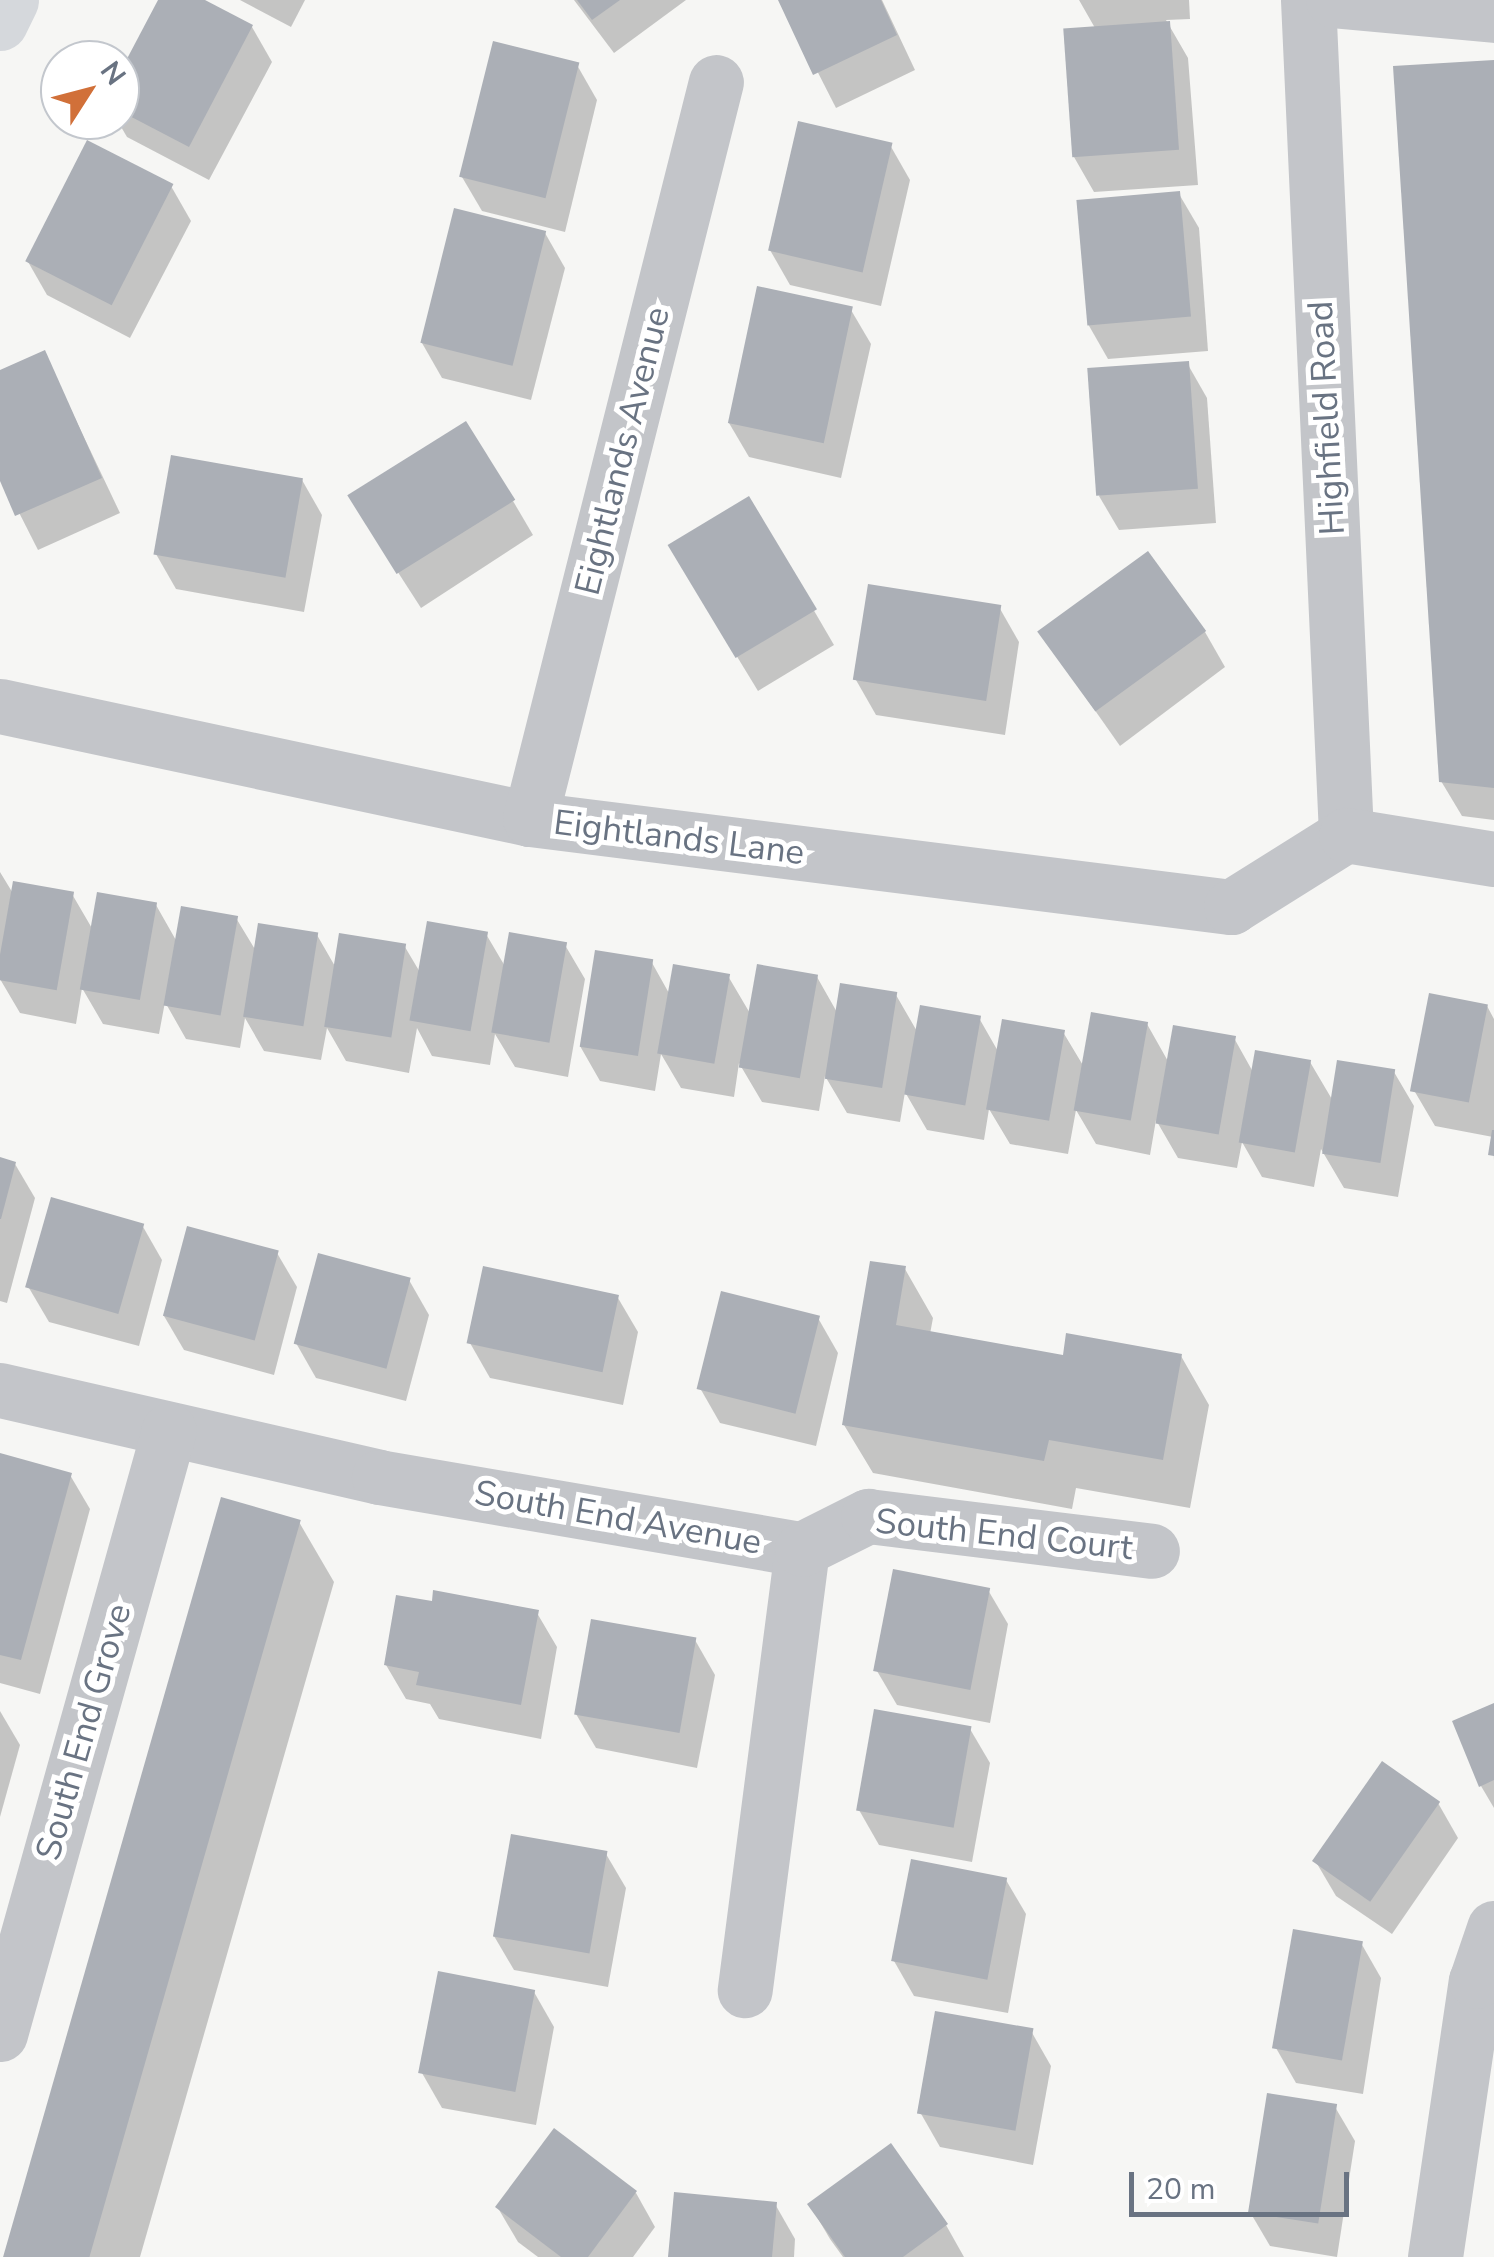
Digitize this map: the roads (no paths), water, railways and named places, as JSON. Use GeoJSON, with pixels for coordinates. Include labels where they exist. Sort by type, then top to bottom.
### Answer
{"type":"FeatureCollection","features":[{"type":"Feature","properties":{"kind":"main road"},"geometry":{"type":"LineString","coordinates":[[0,23],[11,0]]}},
{"type":"Feature","properties":{"kind":"street","name":"Highfield Road"},"geometry":{"type":"LineString","coordinates":[[1308,0],[1346,835]]}},
{"type":"Feature","properties":{"kind":"street"},"geometry":{"type":"LineString","coordinates":[[1333,0],[1494,14]]}},
{"type":"Feature","properties":{"kind":"street","name":"Eightlands Avenue"},"geometry":{"type":"LineString","coordinates":[[530,819],[716,82]]}},
{"type":"Feature","properties":{"kind":"street","name":"Eightlands Lane"},"geometry":{"type":"LineString","coordinates":[[0,706],[530,819],[1230,907],[1346,835]]}},
{"type":"Feature","properties":{"kind":"street"},"geometry":{"type":"LineString","coordinates":[[1346,835],[1494,859]]}},
{"type":"Feature","properties":{"kind":"street","name":"South End Avenue"},"geometry":{"type":"LineString","coordinates":[[0,1390],[378,1477],[802,1549],[745,1990]]}},
{"type":"Feature","properties":{"kind":"street","name":"South End Grove"},"geometry":{"type":"LineString","coordinates":[[0,2034],[169,1430]]}},
{"type":"Feature","properties":{"kind":"street","name":"South End Court"},"geometry":{"type":"LineString","coordinates":[[802,1549],[868,1516],[1152,1551]]}},
{"type":"Feature","properties":{"kind":"street"},"geometry":{"type":"LineString","coordinates":[[1435,2257],[1476,1981],[1494,1928]]}}]}
